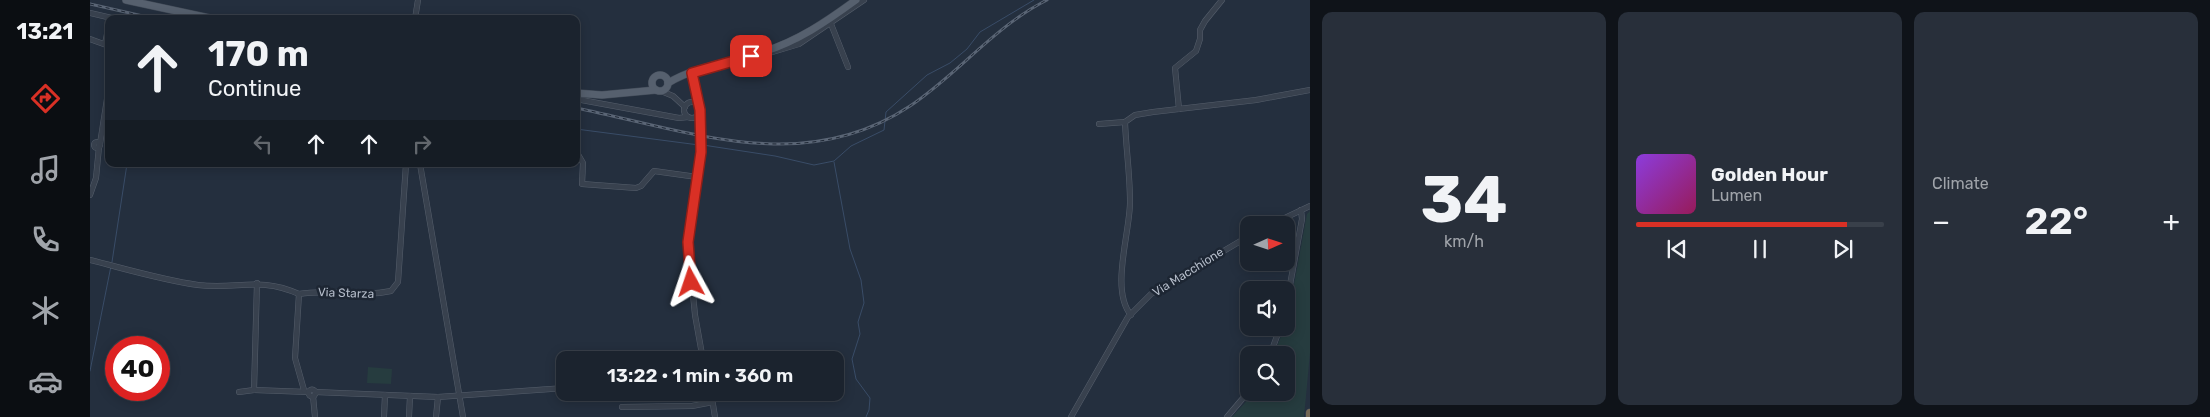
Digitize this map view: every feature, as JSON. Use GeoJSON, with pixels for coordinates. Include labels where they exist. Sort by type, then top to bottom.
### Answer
{"type":"FeatureCollection","features":[{"type":"Feature","properties":{"kind":"main road"},"geometry":{"type":"LineString","coordinates":[[126,0],[195,15]]}},
{"type":"Feature","properties":{"kind":"main road"},"geometry":{"type":"LineString","coordinates":[[626,92],[657,77],[689,74],[800,38],[856,0]]}},
{"type":"Feature","properties":{"kind":"main road"},"geometry":{"type":"LineString","coordinates":[[580,93],[602,95],[663,88],[689,74]]}},
{"type":"Feature","properties":{"kind":"main road"},"geometry":{"type":"LineString","coordinates":[[657,77],[653,86],[663,88]]}},
{"type":"Feature","properties":{"kind":"main road"},"geometry":{"type":"LineString","coordinates":[[657,77],[667,78],[663,88]]}},
{"type":"Feature","properties":{"kind":"street"},"geometry":{"type":"LineString","coordinates":[[416,15],[418,0]]}},
{"type":"Feature","properties":{"kind":"street"},"geometry":{"type":"LineString","coordinates":[[737,60],[743,61],[799,44],[864,0]]}},
{"type":"Feature","properties":{"kind":"street"},"geometry":{"type":"LineString","coordinates":[[1179,109],[1176,68],[1196,51],[1200,39],[1200,30],[1222,0]]}},
{"type":"Feature","properties":{"kind":"street"},"geometry":{"type":"LineString","coordinates":[[90,13],[105,16]]}},
{"type":"Feature","properties":{"kind":"street"},"geometry":{"type":"LineString","coordinates":[[831,24],[848,67]]}},
{"type":"Feature","properties":{"kind":"street"},"geometry":{"type":"LineString","coordinates":[[90,39],[105,44]]}},
{"type":"Feature","properties":{"kind":"street"},"geometry":{"type":"LineString","coordinates":[[689,74],[699,108],[701,152],[688,242],[695,315],[701,351]]}},
{"type":"Feature","properties":{"kind":"street"},"geometry":{"type":"LineString","coordinates":[[663,88],[686,107],[690,118],[699,125]]}},
{"type":"Feature","properties":{"kind":"street"},"geometry":{"type":"LineString","coordinates":[[1099,124],[1124,122],[1135,115],[1256,100],[1310,90]]}},
{"type":"Feature","properties":{"kind":"street"},"geometry":{"type":"LineString","coordinates":[[580,101],[678,118],[690,118],[698,115],[699,108]]}},
{"type":"Feature","properties":{"kind":"street"},"geometry":{"type":"LineString","coordinates":[[666,116],[693,103],[699,108]]}},
{"type":"Feature","properties":{"kind":"street"},"geometry":{"type":"LineString","coordinates":[[90,195],[99,161],[95,144],[103,127],[105,113]]}},
{"type":"Feature","properties":{"kind":"street"},"geometry":{"type":"LineString","coordinates":[[1124,122],[1130,204],[1124,252],[1123,286],[1126,308],[1131,315]]}},
{"type":"Feature","properties":{"kind":"street"},"geometry":{"type":"LineString","coordinates":[[580,155],[583,163],[582,184],[636,188],[641,186],[654,172],[697,177]]}},
{"type":"Feature","properties":{"kind":"street","name":"Via Starza"},"geometry":{"type":"LineString","coordinates":[[315,417],[310,393],[295,351],[299,294],[320,290],[373,295],[392,291],[398,282],[406,167]]}},
{"type":"Feature","properties":{"kind":"street"},"geometry":{"type":"LineString","coordinates":[[421,167],[463,417]]}},
{"type":"Feature","properties":{"kind":"street"},"geometry":{"type":"LineString","coordinates":[[1289,216],[1310,206]]}},
{"type":"Feature","properties":{"kind":"street"},"geometry":{"type":"LineString","coordinates":[[1291,281],[1302,219],[1301,210]]}},
{"type":"Feature","properties":{"kind":"street","name":"Via Macchione"},"geometry":{"type":"LineString","coordinates":[[1071,417],[1131,315],[1151,294],[1240,241]]}},
{"type":"Feature","properties":{"kind":"street"},"geometry":{"type":"LineString","coordinates":[[90,260],[199,285],[257,283],[271,285],[299,294]]}},
{"type":"Feature","properties":{"kind":"street"},"geometry":{"type":"LineString","coordinates":[[254,390],[257,283]]}},
{"type":"Feature","properties":{"kind":"street"},"geometry":{"type":"LineString","coordinates":[[239,392],[254,390],[438,397],[556,389]]}},
{"type":"Feature","properties":{"kind":"street"},"geometry":{"type":"LineString","coordinates":[[384,417],[385,395]]}},
{"type":"Feature","properties":{"kind":"street"},"geometry":{"type":"LineString","coordinates":[[409,417],[410,396]]}},
{"type":"Feature","properties":{"kind":"street"},"geometry":{"type":"LineString","coordinates":[[436,417],[438,397]]}},
{"type":"Feature","properties":{"kind":"street"},"geometry":{"type":"LineString","coordinates":[[1227,417],[1241,401]]}},
{"type":"Feature","properties":{"kind":"street"},"geometry":{"type":"LineString","coordinates":[[622,407],[692,406],[713,402],[715,417]]}},
{"type":"Feature","properties":{"kind":"green space"},"geometry":{"type":"Polygon","coordinates":[[[1310,211],[1310,353],[1304,417],[1232,417],[1247,401],[1295,401],[1295,346],[1277,346],[1281,336],[1295,336],[1295,281],[1307,214],[1310,211]]]}},
{"type":"Feature","properties":{"kind":"green space"},"geometry":{"type":"Polygon","coordinates":[[[368,367],[392,369],[391,384],[367,383],[368,367]]]}},
{"type":"Feature","properties":{"kind":"waterway"},"geometry":{"type":"LineString","coordinates":[[703,145],[775,156],[814,165],[834,161],[851,146],[884,130],[886,112],[927,75],[950,63],[967,49],[980,32],[1034,0]]}},
{"type":"Feature","properties":{"kind":"waterway"},"geometry":{"type":"LineString","coordinates":[[580,130],[699,145]]}},
{"type":"Feature","properties":{"kind":"waterway"},"geometry":{"type":"LineString","coordinates":[[834,162],[850,249],[861,280],[864,303],[858,322],[860,334],[852,359],[856,379],[870,398],[866,417]]}},
{"type":"Feature","properties":{"kind":"waterway"},"geometry":{"type":"LineString","coordinates":[[112,262],[127,167]]}},
{"type":"Feature","properties":{"kind":"waterway"},"geometry":{"type":"LineString","coordinates":[[90,371],[111,266]]}},
{"type":"Feature","properties":{"kind":"railway"},"geometry":{"type":"LineString","coordinates":[[580,109],[704,136],[746,142],[787,144],[829,140],[870,127],[910,106],[944,80],[1010,23],[1047,0]]}},
{"type":"Feature","properties":{"kind":"railway"},"geometry":{"type":"LineString","coordinates":[[90,4],[138,15]]}},
{"type":"Feature","properties":{"kind":"route"},"geometry":{"type":"LineString","coordinates":[[691,282],[688,242],[693,197],[701,158],[700,110],[692,73],[751,56]]}}]}
